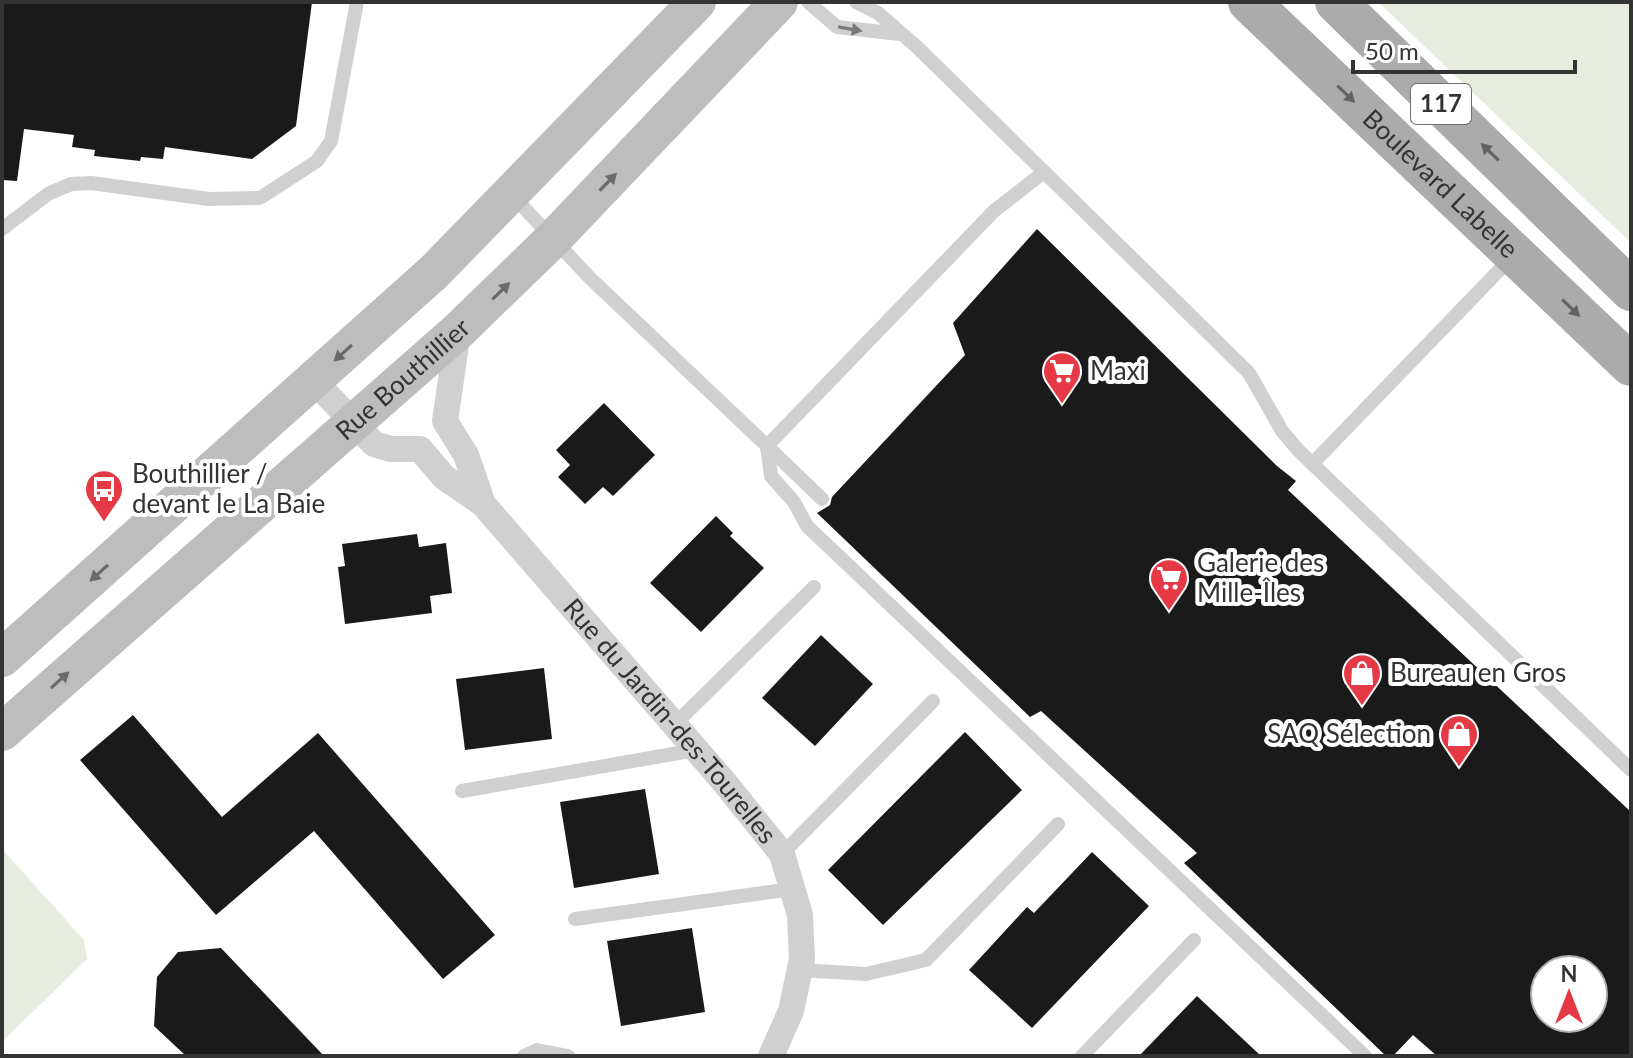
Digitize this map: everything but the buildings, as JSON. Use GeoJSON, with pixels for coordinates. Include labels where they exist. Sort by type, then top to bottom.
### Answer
{"type":"FeatureCollection","features":[{"type":"Feature","properties":{"kind":"main road","name":"Boulevard Labelle"},"geometry":{"type":"LineString","coordinates":[[1249,2],[1631,365]]}},
{"type":"Feature","properties":{"kind":"main road","name":"Boulevard Labelle"},"geometry":{"type":"LineString","coordinates":[[1336,2],[1631,290]]}},
{"type":"Feature","properties":{"kind":"street"},"geometry":{"type":"LineString","coordinates":[[2,658],[434,272],[697,2]]}},
{"type":"Feature","properties":{"kind":"street","name":"Rue Bouthillier"},"geometry":{"type":"LineString","coordinates":[[2,732],[355,425],[458,331],[554,238],[779,2]]}},
{"type":"Feature","properties":{"kind":"street"},"geometry":{"type":"LineString","coordinates":[[313,380],[355,425],[383,447],[412,447],[425,429],[445,421],[458,331]]}},
{"type":"Feature","properties":{"kind":"street","name":"Rue du Jardin-des-Tourelles"},"geometry":{"type":"LineString","coordinates":[[445,421],[466,455],[483,504]]}},
{"type":"Feature","properties":{"kind":"street","name":"Rue du Jardin-des-Tourelles"},"geometry":{"type":"LineString","coordinates":[[412,447],[420,449],[444,477],[483,504],[782,854],[800,915],[800,970],[791,1011],[771,1056]]}},
{"type":"Feature","properties":{"kind":"lane"},"geometry":{"type":"LineString","coordinates":[[2,229],[48,194],[71,184],[91,183],[209,199],[249,199],[270,194],[317,161],[331,141],[357,2]]}},
{"type":"Feature","properties":{"kind":"lane"},"geometry":{"type":"LineString","coordinates":[[808,2],[837,27],[900,34]]}},
{"type":"Feature","properties":{"kind":"lane"},"geometry":{"type":"LineString","coordinates":[[856,2],[878,13],[1249,373],[1282,431],[1450,599],[1631,770]]}},
{"type":"Feature","properties":{"kind":"lane"},"geometry":{"type":"LineString","coordinates":[[767,446],[994,211],[1044,172]]}},
{"type":"Feature","properties":{"kind":"lane"},"geometry":{"type":"LineString","coordinates":[[512,195],[822,499]]}},
{"type":"Feature","properties":{"kind":"lane"},"geometry":{"type":"LineString","coordinates":[[1313,463],[1515,254]]}},
{"type":"Feature","properties":{"kind":"lane"},"geometry":{"type":"LineString","coordinates":[[767,446],[771,476],[794,502],[807,526],[1365,1056]]}},
{"type":"Feature","properties":{"kind":"lane"},"geometry":{"type":"LineString","coordinates":[[674,725],[814,587]]}},
{"type":"Feature","properties":{"kind":"lane"},"geometry":{"type":"LineString","coordinates":[[782,854],[933,701]]}},
{"type":"Feature","properties":{"kind":"lane"},"geometry":{"type":"LineString","coordinates":[[462,791],[696,750]]}},
{"type":"Feature","properties":{"kind":"lane"},"geometry":{"type":"LineString","coordinates":[[800,970],[866,974],[926,960],[1058,824]]}},
{"type":"Feature","properties":{"kind":"lane"},"geometry":{"type":"LineString","coordinates":[[575,919],[792,889]]}},
{"type":"Feature","properties":{"kind":"lane"},"geometry":{"type":"LineString","coordinates":[[1082,1056],[1194,940]]}},
{"type":"Feature","properties":{"kind":"lane"},"geometry":{"type":"LineString","coordinates":[[524,1056],[537,1050],[568,1056]]}},
{"type":"Feature","properties":{"kind":"shaded area"},"geometry":{"type":"Polygon","coordinates":[[[1378,2],[1631,2],[1631,243],[1378,2]]]}},
{"type":"Feature","properties":{"kind":"shaded area"},"geometry":{"type":"Polygon","coordinates":[[[2,849],[84,940],[87,959],[2,1042],[2,849]]]}},
{"type":"Feature","properties":{"kind":"place","name":"Maxi"},"geometry":{"type":"Point","coordinates":[1062,405]}},
{"type":"Feature","properties":{"kind":"place","name":"Bouthillier / devant le La Baie"},"geometry":{"type":"Point","coordinates":[104,523]}},
{"type":"Feature","properties":{"kind":"place","name":"Galerie des Mille-Îles"},"geometry":{"type":"Point","coordinates":[1169,612]}},
{"type":"Feature","properties":{"kind":"place","name":"Bureau en Gros"},"geometry":{"type":"Point","coordinates":[1362,707]}},
{"type":"Feature","properties":{"kind":"place","name":"SAQ Sélection"},"geometry":{"type":"Point","coordinates":[1459,768]}}]}
